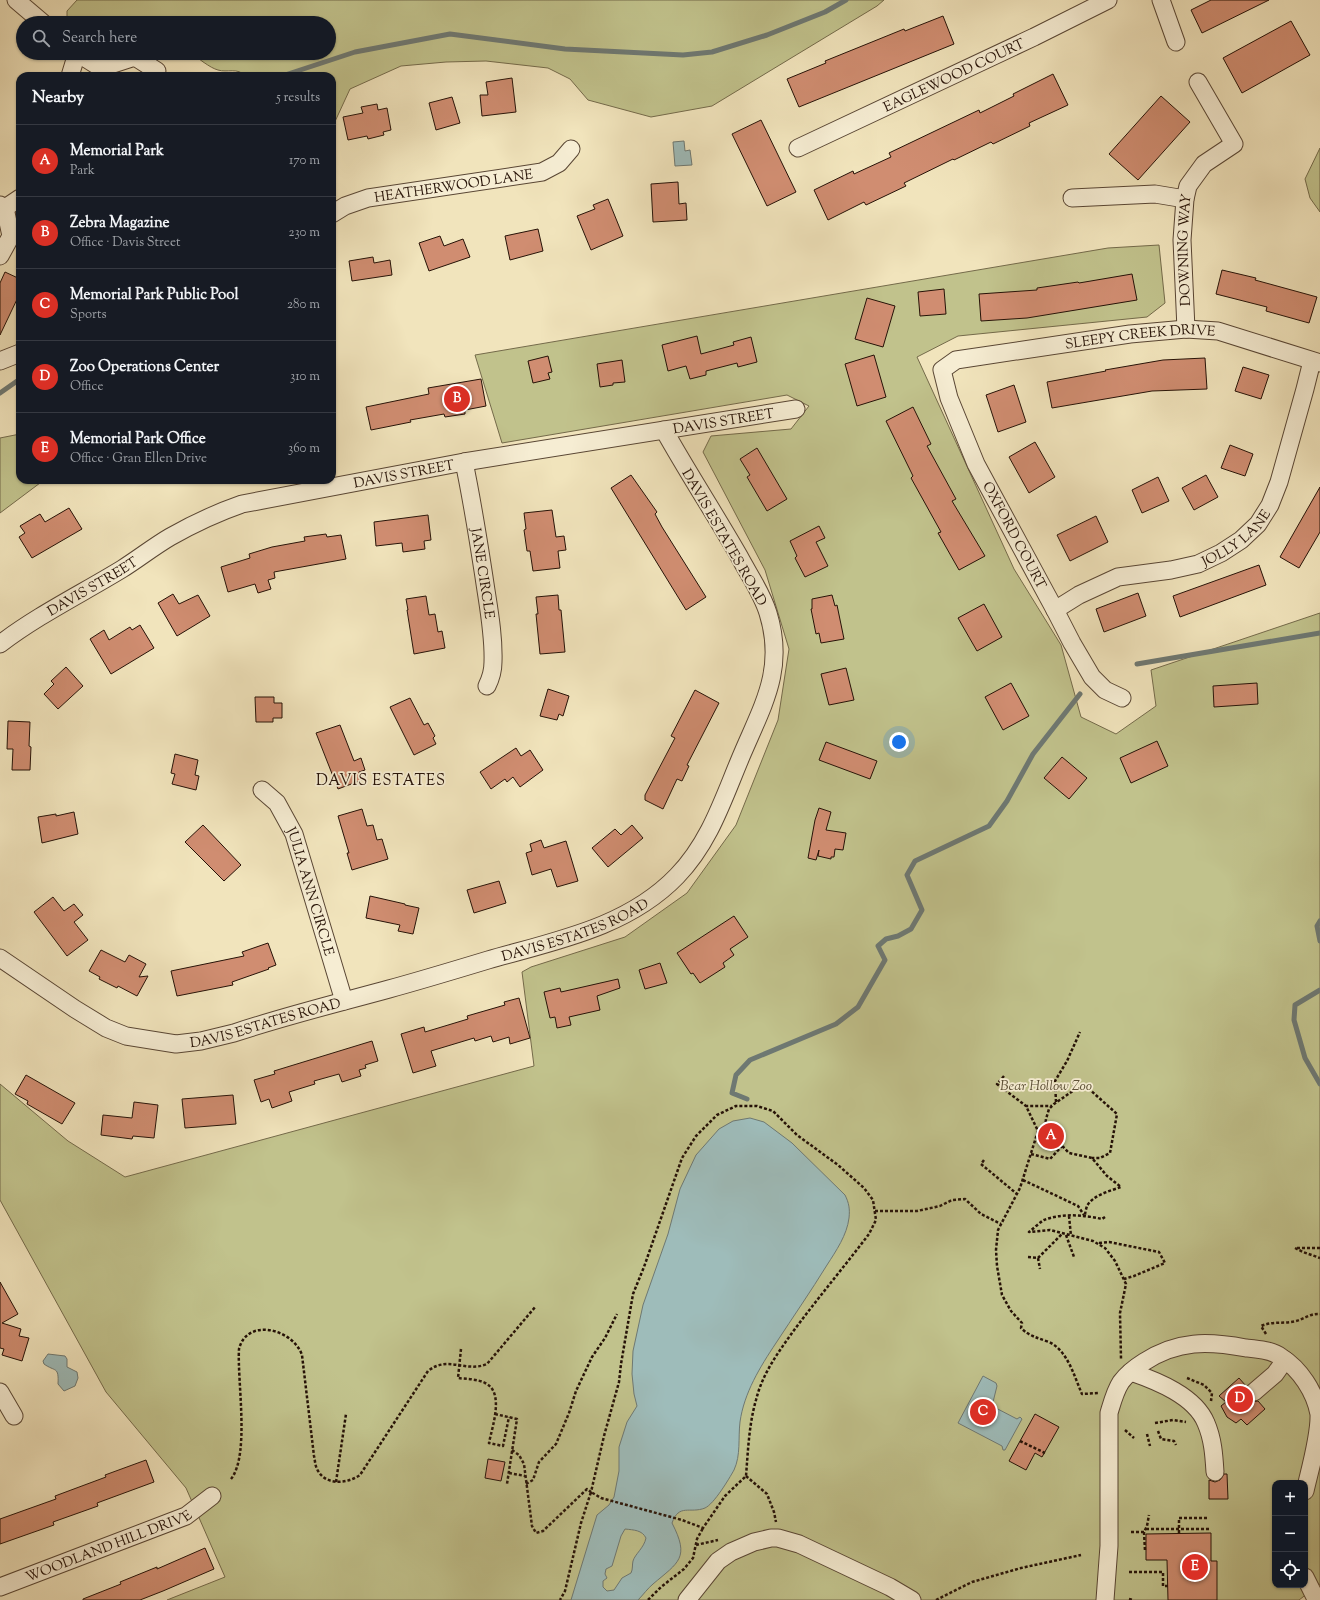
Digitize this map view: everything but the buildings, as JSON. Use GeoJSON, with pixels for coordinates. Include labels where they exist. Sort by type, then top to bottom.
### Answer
{"type":"FeatureCollection","features":[{"type":"Feature","properties":{"kind":"street"},"geometry":{"type":"LineString","coordinates":[[16,0],[35,16]]}},
{"type":"Feature","properties":{"kind":"street","name":"EAGLEWOOD COURT"},"geometry":{"type":"LineString","coordinates":[[798,148],[1034,37],[1108,0]]}},
{"type":"Feature","properties":{"kind":"street"},"geometry":{"type":"LineString","coordinates":[[1161,0],[1176,42]]}},
{"type":"Feature","properties":{"kind":"street"},"geometry":{"type":"LineString","coordinates":[[71,72],[75,60]]}},
{"type":"Feature","properties":{"kind":"street"},"geometry":{"type":"LineString","coordinates":[[88,60],[101,68],[126,60]]}},
{"type":"Feature","properties":{"kind":"street"},"geometry":{"type":"LineString","coordinates":[[140,60],[157,72]]}},
{"type":"Feature","properties":{"kind":"street","name":"DOWNING WAY"},"geometry":{"type":"LineString","coordinates":[[1186,329],[1182,240],[1185,199],[1188,186],[1204,164],[1234,144],[1198,82]]}},
{"type":"Feature","properties":{"kind":"street","name":"HEATHERWOOD LANE"},"geometry":{"type":"LineString","coordinates":[[336,212],[345,206],[368,198],[542,172],[559,163],[571,149]]}},
{"type":"Feature","properties":{"kind":"street"},"geometry":{"type":"LineString","coordinates":[[1072,198],[1155,194],[1185,199]]}},
{"type":"Feature","properties":{"kind":"street"},"geometry":{"type":"LineString","coordinates":[[0,256],[11,236],[2,207],[16,200]]}},
{"type":"Feature","properties":{"kind":"street","name":"SLEEPY CREEK DRIVE"},"geometry":{"type":"LineString","coordinates":[[956,360],[1130,334],[1186,329],[1218,331],[1316,362]]}},
{"type":"Feature","properties":{"kind":"street"},"geometry":{"type":"LineString","coordinates":[[0,360],[16,354]]}},
{"type":"Feature","properties":{"kind":"street","name":"OXFORD COURT"},"geometry":{"type":"LineString","coordinates":[[956,360],[942,370],[949,398],[966,442],[1072,643],[1092,677],[1105,690],[1122,698]]}},
{"type":"Feature","properties":{"kind":"street","name":"JOLLY LANE"},"geometry":{"type":"LineString","coordinates":[[1055,610],[1079,596],[1118,577],[1171,570],[1198,564],[1221,553],[1241,540],[1258,524],[1270,505],[1283,468],[1305,389],[1316,362]]}},
{"type":"Feature","properties":{"kind":"street","name":"DAVIS STREET"},"geometry":{"type":"LineString","coordinates":[[336,482],[796,409]]}},
{"type":"Feature","properties":{"kind":"street","name":"DAVIS ESTATES ROAD"},"geometry":{"type":"LineString","coordinates":[[0,958],[40,987],[106,1028],[126,1036],[176,1044],[201,1041],[559,939],[618,919],[650,901],[677,876],[698,850],[709,833],[763,707],[772,680],[775,661],[774,642],[768,612],[762,597],[716,516],[664,430]]}},
{"type":"Feature","properties":{"kind":"street","name":"JANE CIRCLE"},"geometry":{"type":"LineString","coordinates":[[464,462],[477,532],[493,647],[491,677],[487,686]]}},
{"type":"Feature","properties":{"kind":"street","name":"DAVIS STREET"},"geometry":{"type":"LineString","coordinates":[[0,644],[13,634],[82,591],[122,569],[169,538],[202,520],[242,504],[328,484]]}},
{"type":"Feature","properties":{"kind":"street","name":"JULIA ANN CIRCLE"},"geometry":{"type":"LineString","coordinates":[[262,790],[277,803],[294,834],[344,1001]]}},
{"type":"Feature","properties":{"kind":"street"},"geometry":{"type":"LineString","coordinates":[[1126,1366],[1167,1350],[1201,1343],[1225,1344],[1261,1350],[1281,1356],[1306,1382],[1320,1415],[1318,1442],[1308,1480]]}},
{"type":"Feature","properties":{"kind":"street"},"geometry":{"type":"LineString","coordinates":[[1254,1392],[1275,1374],[1285,1360]]}},
{"type":"Feature","properties":{"kind":"street"},"geometry":{"type":"LineString","coordinates":[[1126,1366],[1172,1389],[1196,1408],[1206,1423],[1212,1443],[1215,1472]]}},
{"type":"Feature","properties":{"kind":"street"},"geometry":{"type":"LineString","coordinates":[[1105,1600],[1109,1546],[1109,1413],[1112,1401],[1121,1382],[1126,1366]]}},
{"type":"Feature","properties":{"kind":"street"},"geometry":{"type":"LineString","coordinates":[[0,1392],[14,1416]]}},
{"type":"Feature","properties":{"kind":"street","name":"WOODLAND HILL DRIVE"},"geometry":{"type":"LineString","coordinates":[[0,1587],[186,1516],[212,1496]]}},
{"type":"Feature","properties":{"kind":"street"},"geometry":{"type":"LineString","coordinates":[[687,1600],[718,1561],[731,1552],[754,1542],[771,1538],[778,1538],[799,1544],[890,1587],[912,1600]]}},
{"type":"Feature","properties":{"kind":"street"},"geometry":{"type":"LineString","coordinates":[[1308,1582],[1317,1599]]}},
{"type":"Feature","properties":{"kind":"path"},"geometry":{"type":"LineString","coordinates":[[1056,1102],[1055,1081],[1080,1032]]}},
{"type":"Feature","properties":{"kind":"path"},"geometry":{"type":"LineString","coordinates":[[1004,1076],[996,1084],[1026,1106],[1038,1131],[1023,1180],[998,1230],[996,1250],[997,1266],[1004,1301],[1022,1324],[1021,1328],[1031,1336],[1049,1342],[1064,1354],[1082,1394],[1098,1393]]}},
{"type":"Feature","properties":{"kind":"path"},"geometry":{"type":"LineString","coordinates":[[1077,1088],[1088,1088],[1117,1114],[1110,1153],[1100,1158],[1069,1154],[1045,1127],[1049,1109],[1052,1106],[1077,1088]]}},
{"type":"Feature","properties":{"kind":"path"},"geometry":{"type":"LineString","coordinates":[[560,1600],[565,1591],[581,1523],[591,1492],[604,1436],[619,1382],[634,1294],[682,1158],[696,1136],[717,1115],[736,1106],[758,1106],[773,1111],[797,1135],[838,1165],[864,1188],[873,1200],[876,1220],[869,1234],[775,1357],[764,1377],[755,1400],[749,1440],[746,1476],[725,1496],[703,1528],[696,1539],[693,1558],[648,1600]]}},
{"type":"Feature","properties":{"kind":"path"},"geometry":{"type":"LineString","coordinates":[[1026,1106],[1052,1106]]}},
{"type":"Feature","properties":{"kind":"path"},"geometry":{"type":"LineString","coordinates":[[1038,1131],[1045,1127]]}},
{"type":"Feature","properties":{"kind":"path"},"geometry":{"type":"LineString","coordinates":[[1031,1154],[1050,1159],[1062,1146]]}},
{"type":"Feature","properties":{"kind":"path"},"geometry":{"type":"LineString","coordinates":[[1085,1216],[1087,1206],[1092,1200],[1104,1193],[1121,1187],[1107,1176],[1092,1158]]}},
{"type":"Feature","properties":{"kind":"path"},"geometry":{"type":"LineString","coordinates":[[984,1160],[981,1164],[1017,1194]]}},
{"type":"Feature","properties":{"kind":"path"},"geometry":{"type":"LineString","coordinates":[[1023,1180],[1078,1206],[1085,1216]]}},
{"type":"Feature","properties":{"kind":"path"},"geometry":{"type":"LineString","coordinates":[[875,1211],[918,1211],[940,1206],[952,1200],[965,1200],[981,1214],[1001,1224]]}},
{"type":"Feature","properties":{"kind":"path"},"geometry":{"type":"LineString","coordinates":[[1069,1216],[1071,1236]]}},
{"type":"Feature","properties":{"kind":"path"},"geometry":{"type":"LineString","coordinates":[[1105,1217],[1102,1219],[1085,1216],[1069,1216],[1045,1220],[1029,1232],[1050,1230],[1099,1243],[1109,1242],[1159,1252],[1165,1263],[1124,1279]]}},
{"type":"Feature","properties":{"kind":"path"},"geometry":{"type":"LineString","coordinates":[[1038,1258],[1062,1234]]}},
{"type":"Feature","properties":{"kind":"path"},"geometry":{"type":"LineString","coordinates":[[1066,1235],[1074,1257]]}},
{"type":"Feature","properties":{"kind":"path"},"geometry":{"type":"LineString","coordinates":[[1099,1243],[1106,1248],[1115,1260],[1126,1284],[1120,1313],[1126,1366]]}},
{"type":"Feature","properties":{"kind":"path"},"geometry":{"type":"LineString","coordinates":[[1320,1248],[1295,1248],[1320,1258]]}},
{"type":"Feature","properties":{"kind":"path"},"geometry":{"type":"LineString","coordinates":[[1028,1257],[1038,1258]]}},
{"type":"Feature","properties":{"kind":"path"},"geometry":{"type":"LineString","coordinates":[[1038,1258],[1040,1269]]}},
{"type":"Feature","properties":{"kind":"path"},"geometry":{"type":"LineString","coordinates":[[231,1479],[237,1469],[241,1450],[239,1349],[246,1336],[251,1332],[266,1330],[279,1332],[285,1334],[300,1348],[317,1470],[322,1475],[336,1482],[346,1482],[360,1475],[428,1371],[434,1366],[440,1364],[481,1367],[487,1364],[536,1306]]}},
{"type":"Feature","properties":{"kind":"path"},"geometry":{"type":"LineString","coordinates":[[1271,1336],[1265,1334],[1260,1326],[1266,1324],[1295,1322],[1314,1313],[1320,1314]]}},
{"type":"Feature","properties":{"kind":"path"},"geometry":{"type":"LineString","coordinates":[[526,1484],[533,1480],[539,1462],[556,1444],[569,1413],[576,1391],[592,1357],[605,1338],[617,1314]]}},
{"type":"Feature","properties":{"kind":"path"},"geometry":{"type":"LineString","coordinates":[[461,1349],[458,1378],[481,1381],[492,1388],[496,1398],[495,1414],[489,1443],[503,1446],[509,1417]]}},
{"type":"Feature","properties":{"kind":"path"},"geometry":{"type":"LineString","coordinates":[[336,1482],[346,1414]]}},
{"type":"Feature","properties":{"kind":"path"},"geometry":{"type":"LineString","coordinates":[[495,1414],[518,1418],[506,1484]]}},
{"type":"Feature","properties":{"kind":"path"},"geometry":{"type":"LineString","coordinates":[[1155,1423],[1173,1420],[1190,1421],[1198,1418],[1200,1414]]}},
{"type":"Feature","properties":{"kind":"path"},"geometry":{"type":"LineString","coordinates":[[1123,1428],[1134,1438]]}},
{"type":"Feature","properties":{"kind":"path"},"geometry":{"type":"LineString","coordinates":[[1158,1431],[1161,1439],[1174,1441],[1176,1445]]}},
{"type":"Feature","properties":{"kind":"path"},"geometry":{"type":"LineString","coordinates":[[1147,1434],[1150,1446]]}},
{"type":"Feature","properties":{"kind":"path"},"geometry":{"type":"LineString","coordinates":[[1020,1441],[1044,1453]]}},
{"type":"Feature","properties":{"kind":"path"},"geometry":{"type":"LineString","coordinates":[[512,1450],[522,1459],[532,1526],[536,1533],[543,1531],[587,1490],[602,1498],[682,1520],[703,1528]]}},
{"type":"Feature","properties":{"kind":"path"},"geometry":{"type":"LineString","coordinates":[[509,1473],[525,1476]]}},
{"type":"Feature","properties":{"kind":"path"},"geometry":{"type":"LineString","coordinates":[[746,1476],[767,1494],[774,1512],[778,1538]]}},
{"type":"Feature","properties":{"kind":"path"},"geometry":{"type":"LineString","coordinates":[[1145,1551],[1144,1532],[1149,1515]]}},
{"type":"Feature","properties":{"kind":"path"},"geometry":{"type":"LineString","coordinates":[[1179,1533],[1179,1518],[1208,1518]]}},
{"type":"Feature","properties":{"kind":"path"},"geometry":{"type":"LineString","coordinates":[[1146,1529],[1210,1529]]}},
{"type":"Feature","properties":{"kind":"path"},"geometry":{"type":"LineString","coordinates":[[1131,1532],[1144,1532]]}},
{"type":"Feature","properties":{"kind":"path"},"geometry":{"type":"LineString","coordinates":[[936,1600],[972,1582],[1021,1568],[1081,1555]]}},
{"type":"Feature","properties":{"kind":"path"},"geometry":{"type":"LineString","coordinates":[[1130,1572],[1163,1572],[1163,1586],[1168,1586]]}},
{"type":"Feature","properties":{"kind":"path"},"geometry":{"type":"LineString","coordinates":[[1129,1599],[1133,1600]]}},
{"type":"Feature","properties":{"kind":"green space"},"geometry":{"type":"Polygon","coordinates":[[[77,0],[884,0],[877,6],[712,106],[651,117],[588,100],[570,79],[548,68],[486,61],[446,62],[401,66],[350,89],[336,119],[336,72],[221,71],[200,60],[336,60],[336,16],[67,16],[67,11],[77,0]]]}},
{"type":"Feature","properties":{"kind":"green space"},"geometry":{"type":"Polygon","coordinates":[[[1320,148],[1320,212],[1310,198],[1305,179],[1320,148]]]}},
{"type":"Feature","properties":{"kind":"green space","name":"Bear Hollow Zoo"},"geometry":{"type":"Polygon","coordinates":[[[1159,245],[1165,303],[1147,317],[958,336],[917,357],[1014,569],[1061,645],[1081,717],[1116,734],[1156,706],[1151,670],[1320,613],[1320,1584],[1299,1600],[167,1600],[225,1577],[186,1488],[106,1392],[0,1200],[0,1084],[68,1141],[125,1177],[534,1066],[522,972],[531,967],[625,937],[687,893],[736,825],[778,720],[789,649],[765,570],[703,452],[711,436],[791,429],[809,406],[787,395],[502,443],[475,355],[1108,248],[1159,245]]]}},
{"type":"Feature","properties":{"kind":"green space"},"geometry":{"type":"Polygon","coordinates":[[[16,435],[16,484],[39,484],[0,513],[0,438],[16,435]]]}},
{"type":"Feature","properties":{"kind":"water"},"geometry":{"type":"Polygon","coordinates":[[[684,141],[685,151],[690,150],[692,165],[675,166],[673,142],[684,141]]]}},
{"type":"Feature","properties":{"kind":"water"},"geometry":{"type":"Polygon","coordinates":[[[750,1118],[764,1122],[792,1143],[845,1195],[849,1212],[846,1231],[841,1243],[770,1352],[749,1391],[742,1411],[738,1458],[732,1474],[709,1506],[700,1510],[682,1511],[675,1517],[672,1523],[680,1544],[681,1552],[675,1564],[638,1600],[571,1600],[597,1515],[609,1505],[614,1497],[619,1471],[619,1447],[627,1422],[637,1406],[632,1374],[633,1351],[643,1305],[668,1234],[680,1189],[696,1155],[719,1129],[733,1121],[750,1118]],[[625,1529],[621,1536],[612,1566],[606,1569],[605,1574],[607,1578],[603,1581],[603,1587],[607,1591],[614,1590],[622,1578],[631,1573],[634,1558],[645,1542],[646,1538],[642,1533],[625,1529]]]}},
{"type":"Feature","properties":{"kind":"water"},"geometry":{"type":"Polygon","coordinates":[[[48,1354],[65,1356],[67,1359],[67,1367],[77,1372],[78,1378],[75,1386],[64,1391],[58,1384],[58,1374],[56,1370],[44,1364],[43,1361],[48,1354]]]}},
{"type":"Feature","properties":{"kind":"water"},"geometry":{"type":"Polygon","coordinates":[[[983,1376],[996,1383],[997,1386],[992,1406],[1017,1419],[1020,1417],[1022,1419],[1005,1450],[1003,1450],[1002,1446],[958,1423],[983,1376]]]}},
{"type":"Feature","properties":{"kind":"waterway"},"geometry":{"type":"LineString","coordinates":[[336,58],[355,52],[450,34],[565,49],[683,55],[712,52],[767,35],[825,12],[846,0]]}},
{"type":"Feature","properties":{"kind":"waterway"},"geometry":{"type":"LineString","coordinates":[[294,72],[331,60]]}},
{"type":"Feature","properties":{"kind":"waterway"},"geometry":{"type":"LineString","coordinates":[[0,393],[16,382]]}},
{"type":"Feature","properties":{"kind":"waterway"},"geometry":{"type":"LineString","coordinates":[[1137,664],[1320,633]]}},
{"type":"Feature","properties":{"kind":"waterway"},"geometry":{"type":"LineString","coordinates":[[747,1099],[732,1093],[736,1075],[750,1060],[836,1024],[858,1007],[885,960],[878,946],[886,939],[898,936],[911,929],[922,910],[907,875],[915,861],[989,826],[1007,801],[1033,754],[1080,694]]}},
{"type":"Feature","properties":{"kind":"waterway"},"geometry":{"type":"LineString","coordinates":[[1320,921],[1317,926],[1320,941]]}},
{"type":"Feature","properties":{"kind":"waterway"},"geometry":{"type":"LineString","coordinates":[[1320,990],[1295,1005],[1294,1020],[1305,1058],[1320,1084]]}},
{"type":"Feature","properties":{"kind":"place","name":"Zebra Magazine"},"geometry":{"type":"Point","coordinates":[457,399]}},
{"type":"Feature","properties":{"kind":"place","name":"Memorial Park"},"geometry":{"type":"Point","coordinates":[1051,1136]}},
{"type":"Feature","properties":{"kind":"place","name":"Zoo Operations Center"},"geometry":{"type":"Point","coordinates":[1240,1399]}},
{"type":"Feature","properties":{"kind":"place","name":"Memorial Park Public Pool"},"geometry":{"type":"Point","coordinates":[983,1412]}},
{"type":"Feature","properties":{"kind":"place","name":"Memorial Park Office"},"geometry":{"type":"Point","coordinates":[1195,1567]}},
{"type":"Feature","properties":{"kind":"district","name":"DAVIS ESTATES"},"geometry":{"type":"Point","coordinates":[381,780]}}]}
